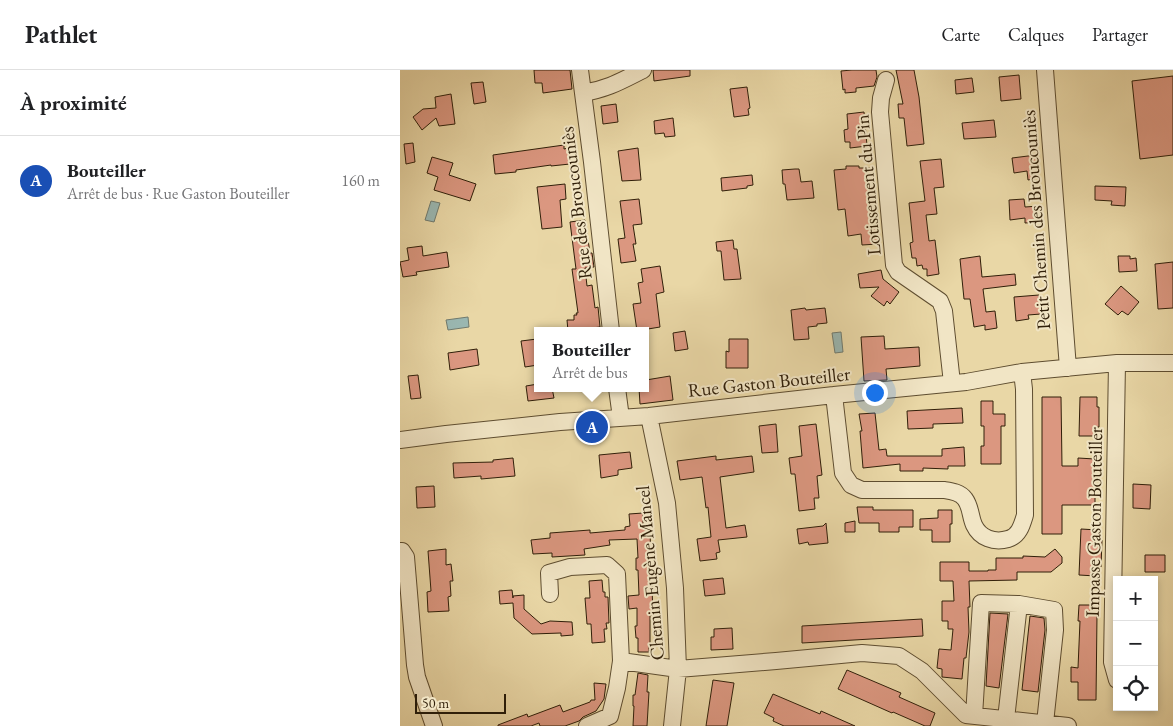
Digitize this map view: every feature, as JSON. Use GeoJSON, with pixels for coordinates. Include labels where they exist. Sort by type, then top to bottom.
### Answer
{"type":"FeatureCollection","features":[{"type":"Feature","properties":{"kind":"street","name":"Rue des Broucouniès"},"geometry":{"type":"LineString","coordinates":[[580,70],[611,327]]}},
{"type":"Feature","properties":{"kind":"street"},"geometry":{"type":"LineString","coordinates":[[583,93],[617,84],[644,70]]}},
{"type":"Feature","properties":{"kind":"street","name":"Petit Chemin des Broucouniès"},"geometry":{"type":"LineString","coordinates":[[1045,70],[1068,368]]}},
{"type":"Feature","properties":{"kind":"street","name":"Lotissement du Pin"},"geometry":{"type":"LineString","coordinates":[[886,80],[881,98],[880,112],[894,265],[898,272],[940,301],[944,311],[952,383]]}},
{"type":"Feature","properties":{"kind":"street","name":"Rue Gaston Bouteiller"},"geometry":{"type":"LineString","coordinates":[[400,440],[560,422],[650,416],[966,382],[1022,372],[1117,363],[1173,363]]}},
{"type":"Feature","properties":{"kind":"street","name":"Impasse Gaston Bouteiller"},"geometry":{"type":"LineString","coordinates":[[1113,667],[1117,363]]}},
{"type":"Feature","properties":{"kind":"street"},"geometry":{"type":"LineString","coordinates":[[834,395],[843,473],[851,485],[862,490],[944,490],[955,492],[964,497],[970,506],[974,524],[981,534],[992,540],[1007,539],[1016,535],[1025,515],[1024,389],[1022,372]]}},
{"type":"Feature","properties":{"kind":"street"},"geometry":{"type":"LineString","coordinates":[[618,392],[621,418]]}},
{"type":"Feature","properties":{"kind":"street","name":"Chemin Eugène Mancel"},"geometry":{"type":"LineString","coordinates":[[650,416],[667,503],[675,588],[678,669],[672,726]]}},
{"type":"Feature","properties":{"kind":"street"},"geometry":{"type":"LineString","coordinates":[[400,551],[406,557],[406,629],[417,677],[434,726]]}},
{"type":"Feature","properties":{"kind":"street"},"geometry":{"type":"LineString","coordinates":[[550,594],[549,573],[570,566],[608,565],[617,574],[621,661],[617,688],[610,716],[587,726]]}},
{"type":"Feature","properties":{"kind":"street"},"geometry":{"type":"LineString","coordinates":[[1044,723],[1055,630],[1054,610],[1020,604],[981,603],[981,720],[1006,719],[1068,726]]}},
{"type":"Feature","properties":{"kind":"street"},"geometry":{"type":"LineString","coordinates":[[1006,719],[1020,604]]}},
{"type":"Feature","properties":{"kind":"street","name":"Chemin Eugène Mancel"},"geometry":{"type":"LineString","coordinates":[[678,669],[862,652],[899,656],[922,671],[966,715],[981,720]]}},
{"type":"Feature","properties":{"kind":"street"},"geometry":{"type":"LineString","coordinates":[[621,661],[678,669]]}},
{"type":"Feature","properties":{"kind":"water"},"geometry":{"type":"Polygon","coordinates":[[[431,201],[440,203],[434,222],[425,220],[431,201]]]}},
{"type":"Feature","properties":{"kind":"water"},"geometry":{"type":"Polygon","coordinates":[[[468,317],[469,327],[448,330],[446,320],[468,317]]]}},
{"type":"Feature","properties":{"kind":"water"},"geometry":{"type":"Polygon","coordinates":[[[841,332],[843,352],[835,353],[832,333],[841,332]]]}},
{"type":"Feature","properties":{"kind":"building"},"geometry":{"type":"Polygon","coordinates":[[[534,70],[570,70],[572,89],[543,93],[542,83],[535,83],[534,70]]]}},
{"type":"Feature","properties":{"kind":"building"},"geometry":{"type":"Polygon","coordinates":[[[653,70],[690,70],[690,76],[654,81],[653,70]]]}},
{"type":"Feature","properties":{"kind":"building"},"geometry":{"type":"Polygon","coordinates":[[[876,70],[877,77],[874,86],[856,88],[856,92],[845,93],[841,71],[876,70]]]}},
{"type":"Feature","properties":{"kind":"building"},"geometry":{"type":"Polygon","coordinates":[[[896,70],[914,70],[924,144],[907,146],[904,118],[899,118],[898,104],[903,104],[896,70]]]}},
{"type":"Feature","properties":{"kind":"building"},"geometry":{"type":"Polygon","coordinates":[[[1019,75],[1021,99],[1001,101],[999,77],[1019,75]]]}},
{"type":"Feature","properties":{"kind":"building"},"geometry":{"type":"Polygon","coordinates":[[[1173,76],[1173,155],[1140,159],[1132,81],[1173,76]]]}},
{"type":"Feature","properties":{"kind":"building"},"geometry":{"type":"Polygon","coordinates":[[[972,78],[974,92],[956,94],[955,80],[972,78]]]}},
{"type":"Feature","properties":{"kind":"building"},"geometry":{"type":"Polygon","coordinates":[[[483,82],[486,102],[474,104],[471,83],[483,82]]]}},
{"type":"Feature","properties":{"kind":"building"},"geometry":{"type":"Polygon","coordinates":[[[747,87],[749,115],[734,117],[730,89],[747,87]]]}},
{"type":"Feature","properties":{"kind":"building"},"geometry":{"type":"Polygon","coordinates":[[[451,94],[455,124],[439,126],[436,118],[422,130],[413,117],[423,109],[436,108],[435,97],[451,94]]]}},
{"type":"Feature","properties":{"kind":"building"},"geometry":{"type":"Polygon","coordinates":[[[616,104],[618,122],[603,124],[601,106],[616,104]]]}},
{"type":"Feature","properties":{"kind":"building"},"geometry":{"type":"Polygon","coordinates":[[[864,112],[867,146],[850,148],[850,142],[845,142],[844,130],[848,129],[847,114],[864,112]]]}},
{"type":"Feature","properties":{"kind":"building"},"geometry":{"type":"Polygon","coordinates":[[[673,118],[675,136],[665,137],[664,133],[655,134],[654,121],[673,118]]]}},
{"type":"Feature","properties":{"kind":"building"},"geometry":{"type":"Polygon","coordinates":[[[994,120],[996,137],[964,139],[962,123],[994,120]]]}},
{"type":"Feature","properties":{"kind":"building"},"geometry":{"type":"Polygon","coordinates":[[[413,143],[415,162],[406,164],[404,144],[413,143]]]}},
{"type":"Feature","properties":{"kind":"building"},"geometry":{"type":"Polygon","coordinates":[[[564,145],[564,149],[568,148],[570,164],[551,165],[495,174],[493,155],[564,145]]]}},
{"type":"Feature","properties":{"kind":"building"},"geometry":{"type":"Polygon","coordinates":[[[638,148],[641,180],[622,181],[618,151],[638,148]]]}},
{"type":"Feature","properties":{"kind":"building"},"geometry":{"type":"Polygon","coordinates":[[[1036,155],[1038,178],[1028,180],[1027,171],[1014,173],[1012,158],[1036,155]]]}},
{"type":"Feature","properties":{"kind":"building"},"geometry":{"type":"Polygon","coordinates":[[[432,157],[453,163],[449,175],[476,184],[470,201],[434,190],[438,177],[427,173],[432,157]]]}},
{"type":"Feature","properties":{"kind":"building"},"geometry":{"type":"Polygon","coordinates":[[[941,159],[944,187],[934,188],[937,214],[926,215],[929,241],[935,240],[939,274],[927,276],[927,269],[923,269],[922,265],[917,266],[916,258],[912,258],[910,243],[913,242],[909,203],[925,201],[920,161],[941,159]]]}},
{"type":"Feature","properties":{"kind":"building"},"geometry":{"type":"Polygon","coordinates":[[[846,166],[871,168],[878,244],[862,245],[861,234],[848,236],[845,209],[838,210],[834,170],[846,169],[846,166]]]}},
{"type":"Feature","properties":{"kind":"building"},"geometry":{"type":"Polygon","coordinates":[[[799,169],[801,182],[812,181],[814,198],[787,200],[782,170],[799,169]]]}},
{"type":"Feature","properties":{"kind":"building"},"geometry":{"type":"Polygon","coordinates":[[[752,175],[753,185],[747,186],[747,188],[722,191],[721,178],[752,175]]]}},
{"type":"Feature","properties":{"kind":"building"},"geometry":{"type":"Polygon","coordinates":[[[565,184],[566,199],[560,200],[562,227],[542,229],[537,187],[565,184]]]}},
{"type":"Feature","properties":{"kind":"building"},"geometry":{"type":"Polygon","coordinates":[[[1095,186],[1126,187],[1125,206],[1111,205],[1112,201],[1095,200],[1095,186]]]}},
{"type":"Feature","properties":{"kind":"building"},"geometry":{"type":"Polygon","coordinates":[[[639,199],[642,224],[633,225],[636,244],[633,244],[636,261],[621,263],[618,239],[625,238],[620,201],[639,199]]]}},
{"type":"Feature","properties":{"kind":"building"},"geometry":{"type":"Polygon","coordinates":[[[1024,199],[1025,207],[1039,206],[1040,222],[1025,223],[1025,218],[1010,220],[1009,200],[1024,199]]]}},
{"type":"Feature","properties":{"kind":"building"},"geometry":{"type":"Polygon","coordinates":[[[585,220],[594,267],[585,268],[587,286],[592,285],[595,308],[598,307],[600,327],[568,327],[567,320],[574,320],[574,315],[578,313],[572,269],[576,269],[570,222],[585,220]]]}},
{"type":"Feature","properties":{"kind":"building"},"geometry":{"type":"Polygon","coordinates":[[[733,240],[734,249],[737,249],[741,279],[724,280],[721,251],[717,251],[716,242],[733,240]]]}},
{"type":"Feature","properties":{"kind":"building"},"geometry":{"type":"Polygon","coordinates":[[[422,246],[423,256],[447,252],[449,267],[416,272],[417,275],[403,277],[400,262],[409,260],[407,248],[422,246]]]}},
{"type":"Feature","properties":{"kind":"building"},"geometry":{"type":"Polygon","coordinates":[[[980,256],[982,277],[1015,274],[1016,285],[983,289],[986,312],[995,311],[997,328],[985,330],[985,325],[974,327],[970,299],[964,299],[960,259],[980,256]]]}},
{"type":"Feature","properties":{"kind":"building"},"geometry":{"type":"Polygon","coordinates":[[[1118,256],[1130,256],[1130,259],[1136,258],[1137,271],[1119,272],[1118,256]]]}},
{"type":"Feature","properties":{"kind":"building"},"geometry":{"type":"Polygon","coordinates":[[[1173,262],[1173,308],[1158,309],[1155,264],[1173,262]]]}},
{"type":"Feature","properties":{"kind":"building"},"geometry":{"type":"Polygon","coordinates":[[[660,266],[664,292],[656,294],[660,327],[649,329],[649,327],[636,327],[633,304],[641,303],[638,283],[643,282],[641,269],[660,266]]]}},
{"type":"Feature","properties":{"kind":"building"},"geometry":{"type":"Polygon","coordinates":[[[881,270],[883,279],[899,292],[890,304],[887,301],[884,306],[871,296],[879,287],[860,288],[858,274],[881,270]]]}},
{"type":"Feature","properties":{"kind":"building"},"geometry":{"type":"Polygon","coordinates":[[[1121,286],[1139,302],[1128,315],[1122,311],[1118,315],[1105,304],[1121,286]]]}},
{"type":"Feature","properties":{"kind":"building"},"geometry":{"type":"Polygon","coordinates":[[[1039,295],[1041,314],[1028,315],[1029,319],[1016,321],[1014,297],[1039,295]]]}},
{"type":"Feature","properties":{"kind":"building"},"geometry":{"type":"Polygon","coordinates":[[[805,308],[806,310],[825,308],[827,323],[808,327],[809,339],[794,340],[791,310],[805,308]]]}},
{"type":"Feature","properties":{"kind":"building"},"geometry":{"type":"Polygon","coordinates":[[[685,331],[688,349],[675,351],[673,333],[685,331]]]}},
{"type":"Feature","properties":{"kind":"building"},"geometry":{"type":"Polygon","coordinates":[[[884,336],[885,349],[919,347],[920,366],[886,369],[887,380],[864,381],[861,337],[884,336]]]}},
{"type":"Feature","properties":{"kind":"building"},"geometry":{"type":"Polygon","coordinates":[[[534,339],[534,366],[525,367],[521,341],[534,339]]]}},
{"type":"Feature","properties":{"kind":"building"},"geometry":{"type":"Polygon","coordinates":[[[729,339],[748,339],[748,368],[726,368],[726,351],[729,352],[729,339]]]}},
{"type":"Feature","properties":{"kind":"building"},"geometry":{"type":"Polygon","coordinates":[[[477,349],[479,365],[450,370],[448,353],[477,349]]]}},
{"type":"Feature","properties":{"kind":"building"},"geometry":{"type":"Polygon","coordinates":[[[418,375],[421,398],[411,399],[408,376],[418,375]]]}},
{"type":"Feature","properties":{"kind":"building"},"geometry":{"type":"Polygon","coordinates":[[[670,376],[673,400],[640,404],[639,392],[649,392],[649,380],[670,376]]]}},
{"type":"Feature","properties":{"kind":"building"},"geometry":{"type":"Polygon","coordinates":[[[534,385],[534,392],[553,392],[554,398],[528,401],[526,386],[534,385]]]}},
{"type":"Feature","properties":{"kind":"building"},"geometry":{"type":"Polygon","coordinates":[[[1042,397],[1061,397],[1062,466],[1078,466],[1078,458],[1095,459],[1095,505],[1062,505],[1062,534],[1042,534],[1042,397]]]}},
{"type":"Feature","properties":{"kind":"building"},"geometry":{"type":"Polygon","coordinates":[[[1080,397],[1097,397],[1099,427],[1094,427],[1094,436],[1079,436],[1080,397]]]}},
{"type":"Feature","properties":{"kind":"building"},"geometry":{"type":"Polygon","coordinates":[[[981,401],[993,401],[993,414],[1005,414],[1005,426],[1001,426],[1001,464],[981,464],[981,446],[984,446],[984,426],[981,426],[981,401]]]}},
{"type":"Feature","properties":{"kind":"building"},"geometry":{"type":"Polygon","coordinates":[[[962,408],[963,423],[933,424],[933,428],[908,429],[907,411],[962,408]]]}},
{"type":"Feature","properties":{"kind":"building"},"geometry":{"type":"Polygon","coordinates":[[[875,413],[879,450],[886,449],[887,456],[942,456],[942,449],[964,447],[965,466],[948,466],[948,469],[923,468],[923,471],[900,471],[900,464],[863,468],[860,431],[862,431],[859,414],[875,413]]]}},
{"type":"Feature","properties":{"kind":"building"},"geometry":{"type":"Polygon","coordinates":[[[776,424],[778,452],[762,453],[759,426],[776,424]]]}},
{"type":"Feature","properties":{"kind":"building"},"geometry":{"type":"Polygon","coordinates":[[[816,424],[822,475],[817,476],[819,498],[814,498],[815,509],[799,511],[795,474],[791,474],[789,458],[802,456],[799,426],[816,424]]]}},
{"type":"Feature","properties":{"kind":"building"},"geometry":{"type":"Polygon","coordinates":[[[630,452],[632,468],[618,470],[618,475],[601,478],[599,455],[630,452]]]}},
{"type":"Feature","properties":{"kind":"building"},"geometry":{"type":"Polygon","coordinates":[[[716,456],[716,460],[752,456],[754,472],[720,477],[726,528],[745,525],[747,537],[718,540],[720,552],[716,553],[717,559],[700,561],[697,539],[711,537],[702,477],[680,480],[677,461],[716,456]]]}},
{"type":"Feature","properties":{"kind":"building"},"geometry":{"type":"Polygon","coordinates":[[[513,458],[515,476],[481,479],[481,476],[454,478],[453,463],[493,462],[493,460],[513,458]]]}},
{"type":"Feature","properties":{"kind":"building"},"geometry":{"type":"Polygon","coordinates":[[[1133,484],[1151,485],[1150,509],[1133,508],[1133,484]]]}},
{"type":"Feature","properties":{"kind":"building"},"geometry":{"type":"Polygon","coordinates":[[[434,486],[435,507],[417,508],[416,487],[434,486]]]}},
{"type":"Feature","properties":{"kind":"building"},"geometry":{"type":"Polygon","coordinates":[[[857,507],[873,507],[873,510],[913,510],[913,527],[899,527],[899,532],[879,532],[879,523],[859,523],[857,507]]]}},
{"type":"Feature","properties":{"kind":"building"},"geometry":{"type":"Polygon","coordinates":[[[938,510],[952,510],[950,542],[932,542],[932,530],[920,530],[920,519],[938,518],[938,510]]]}},
{"type":"Feature","properties":{"kind":"building"},"geometry":{"type":"Polygon","coordinates":[[[643,513],[643,527],[645,527],[646,532],[650,532],[653,615],[650,615],[649,652],[638,652],[638,638],[636,638],[635,626],[637,626],[637,608],[629,609],[628,596],[639,595],[638,570],[636,570],[636,558],[638,558],[637,539],[609,540],[610,545],[584,549],[585,555],[552,557],[552,553],[533,554],[531,540],[550,538],[550,533],[590,530],[590,533],[625,530],[625,527],[630,526],[629,514],[643,513]]]}},
{"type":"Feature","properties":{"kind":"building"},"geometry":{"type":"Polygon","coordinates":[[[855,521],[855,532],[845,532],[845,523],[855,521]]]}},
{"type":"Feature","properties":{"kind":"building"},"geometry":{"type":"Polygon","coordinates":[[[826,523],[828,543],[809,545],[808,542],[799,544],[797,529],[823,526],[826,523]]]}},
{"type":"Feature","properties":{"kind":"building"},"geometry":{"type":"Polygon","coordinates":[[[1081,529],[1098,530],[1098,540],[1102,540],[1101,567],[1096,567],[1096,576],[1079,575],[1081,529]]]}},
{"type":"Feature","properties":{"kind":"building"},"geometry":{"type":"Polygon","coordinates":[[[446,549],[446,565],[451,564],[453,581],[450,581],[449,611],[428,612],[427,592],[431,591],[428,551],[446,549]]]}},
{"type":"Feature","properties":{"kind":"building"},"geometry":{"type":"Polygon","coordinates":[[[1055,549],[1062,557],[1062,563],[1051,572],[1017,572],[1017,580],[969,581],[969,632],[962,679],[942,677],[942,669],[937,668],[939,649],[951,650],[953,629],[948,629],[948,621],[942,621],[942,601],[954,601],[953,581],[940,581],[940,562],[969,562],[969,571],[988,571],[996,570],[996,558],[1045,557],[1055,549]]]}},
{"type":"Feature","properties":{"kind":"building"},"geometry":{"type":"Polygon","coordinates":[[[1145,555],[1165,555],[1165,572],[1145,572],[1145,555]]]}},
{"type":"Feature","properties":{"kind":"building"},"geometry":{"type":"Polygon","coordinates":[[[723,578],[725,594],[705,596],[703,580],[723,578]]]}},
{"type":"Feature","properties":{"kind":"building"},"geometry":{"type":"Polygon","coordinates":[[[602,580],[603,592],[605,592],[605,597],[608,597],[609,623],[606,623],[607,629],[604,629],[605,642],[592,643],[591,624],[587,624],[585,598],[590,598],[589,581],[602,580]]]}},
{"type":"Feature","properties":{"kind":"building"},"geometry":{"type":"Polygon","coordinates":[[[512,590],[513,598],[513,596],[524,595],[524,609],[541,624],[550,621],[572,622],[573,635],[561,636],[561,633],[532,634],[514,618],[513,603],[500,604],[499,591],[512,590]]]}},
{"type":"Feature","properties":{"kind":"building"},"geometry":{"type":"Polygon","coordinates":[[[1079,605],[1096,605],[1096,700],[1078,700],[1078,682],[1071,682],[1071,667],[1078,668],[1079,605]]]}},
{"type":"Feature","properties":{"kind":"building"},"geometry":{"type":"Polygon","coordinates":[[[990,613],[1008,614],[999,688],[986,686],[990,613]]]}},
{"type":"Feature","properties":{"kind":"building"},"geometry":{"type":"Polygon","coordinates":[[[1030,616],[1044,618],[1045,630],[1038,692],[1022,690],[1030,616]]]}},
{"type":"Feature","properties":{"kind":"building"},"geometry":{"type":"Polygon","coordinates":[[[922,619],[923,636],[802,643],[802,626],[922,619]]]}},
{"type":"Feature","properties":{"kind":"building"},"geometry":{"type":"Polygon","coordinates":[[[732,628],[733,649],[711,650],[711,637],[714,637],[714,629],[732,628]]]}},
{"type":"Feature","properties":{"kind":"building"},"geometry":{"type":"Polygon","coordinates":[[[847,670],[901,693],[899,697],[935,713],[930,726],[925,726],[892,713],[838,689],[847,670]]]}},
{"type":"Feature","properties":{"kind":"building"},"geometry":{"type":"Polygon","coordinates":[[[638,673],[648,675],[647,726],[633,726],[633,695],[635,695],[638,673]]]}},
{"type":"Feature","properties":{"kind":"building"},"geometry":{"type":"Polygon","coordinates":[[[713,680],[734,683],[727,726],[706,726],[713,680]]]}},
{"type":"Feature","properties":{"kind":"building"},"geometry":{"type":"Polygon","coordinates":[[[594,683],[606,684],[604,699],[596,711],[579,721],[565,726],[540,726],[539,723],[531,726],[498,726],[527,714],[528,717],[560,705],[563,712],[595,700],[594,683]]]}},
{"type":"Feature","properties":{"kind":"building"},"geometry":{"type":"Polygon","coordinates":[[[773,694],[820,714],[821,711],[855,726],[784,726],[773,721],[774,718],[764,713],[773,694]]]}},
{"type":"Feature","properties":{"kind":"place","name":"Bouteiller"},"geometry":{"type":"Point","coordinates":[592,427]}}]}
